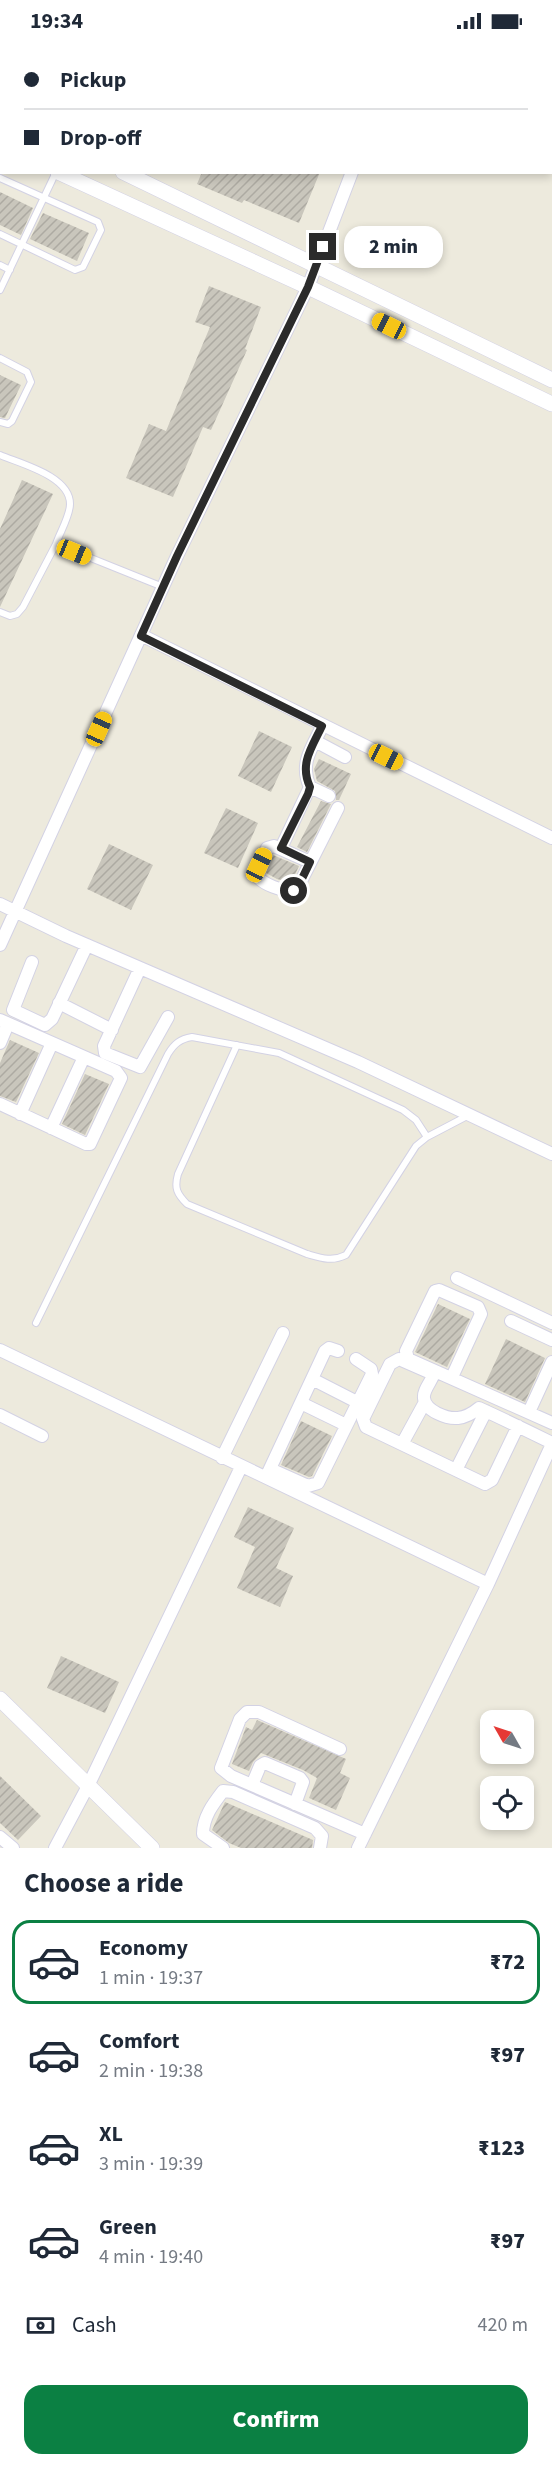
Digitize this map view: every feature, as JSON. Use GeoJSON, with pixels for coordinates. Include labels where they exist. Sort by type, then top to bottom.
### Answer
{"type":"FeatureCollection","features":[{"type":"Feature","properties":{"kind":"street"},"geometry":{"type":"LineString","coordinates":[[61,174],[308,287],[552,404]]}},
{"type":"Feature","properties":{"kind":"street"},"geometry":{"type":"LineString","coordinates":[[127,174],[552,380]]}},
{"type":"Feature","properties":{"kind":"street"},"geometry":{"type":"LineString","coordinates":[[0,945],[163,587],[308,287],[350,174]]}},
{"type":"Feature","properties":{"kind":"street"},"geometry":{"type":"LineString","coordinates":[[141,636],[552,838]]}},
{"type":"Feature","properties":{"kind":"street"},"geometry":{"type":"LineString","coordinates":[[322,726],[306,758],[304,770],[310,787],[328,796]]}},
{"type":"Feature","properties":{"kind":"street"},"geometry":{"type":"LineString","coordinates":[[315,741],[345,757]]}},
{"type":"Feature","properties":{"kind":"street"},"geometry":{"type":"LineString","coordinates":[[281,848],[310,787]]}},
{"type":"Feature","properties":{"kind":"street"},"geometry":{"type":"LineString","coordinates":[[310,862],[274,846],[267,848],[256,875],[259,880],[284,891],[294,891],[298,887],[338,808]]}},
{"type":"Feature","properties":{"kind":"street"},"geometry":{"type":"LineString","coordinates":[[0,904],[87,945],[358,1062],[552,1154]]}},
{"type":"Feature","properties":{"kind":"street"},"geometry":{"type":"LineString","coordinates":[[32,962],[13,1010],[45,1025],[52,1019],[87,945]]}},
{"type":"Feature","properties":{"kind":"street"},"geometry":{"type":"LineString","coordinates":[[140,968],[104,1046],[105,1053],[141,1067],[168,1017]]}},
{"type":"Feature","properties":{"kind":"street"},"geometry":{"type":"LineString","coordinates":[[59,1004],[112,1030]]}},
{"type":"Feature","properties":{"kind":"street"},"geometry":{"type":"LineString","coordinates":[[0,1043],[4,1022],[116,1071],[121,1078],[93,1141],[86,1144],[0,1104]]}},
{"type":"Feature","properties":{"kind":"street"},"geometry":{"type":"LineString","coordinates":[[20,1114],[51,1043]]}},
{"type":"Feature","properties":{"kind":"street"},"geometry":{"type":"LineString","coordinates":[[51,1128],[84,1057]]}},
{"type":"Feature","properties":{"kind":"street"},"geometry":{"type":"LineString","coordinates":[[457,1278],[552,1323]]}},
{"type":"Feature","properties":{"kind":"street"},"geometry":{"type":"LineString","coordinates":[[452,1377],[481,1314],[478,1307],[439,1290],[435,1291],[405,1355],[408,1359],[552,1423]]}},
{"type":"Feature","properties":{"kind":"street"},"geometry":{"type":"LineString","coordinates":[[511,1321],[552,1340]]}},
{"type":"Feature","properties":{"kind":"street"},"geometry":{"type":"LineString","coordinates":[[222,1458],[283,1333]]}},
{"type":"Feature","properties":{"kind":"street"},"geometry":{"type":"LineString","coordinates":[[268,1474],[325,1351],[329,1348],[338,1351]]}},
{"type":"Feature","properties":{"kind":"street"},"geometry":{"type":"LineString","coordinates":[[0,1350],[241,1467],[308,1486],[318,1483],[372,1374],[371,1369],[356,1359]]}},
{"type":"Feature","properties":{"kind":"street"},"geometry":{"type":"LineString","coordinates":[[358,1848],[488,1584],[552,1443],[518,1426],[479,1408],[468,1415],[453,1418],[433,1411],[425,1402],[424,1394],[433,1376],[399,1359],[390,1364],[363,1419],[366,1427],[485,1484],[489,1483],[518,1426]]}},
{"type":"Feature","properties":{"kind":"street"},"geometry":{"type":"LineString","coordinates":[[529,1412],[552,1362]]}},
{"type":"Feature","properties":{"kind":"street"},"geometry":{"type":"LineString","coordinates":[[312,1379],[357,1402]]}},
{"type":"Feature","properties":{"kind":"street"},"geometry":{"type":"LineString","coordinates":[[402,1444],[425,1402]]}},
{"type":"Feature","properties":{"kind":"street"},"geometry":{"type":"LineString","coordinates":[[301,1403],[346,1425]]}},
{"type":"Feature","properties":{"kind":"street"},"geometry":{"type":"LineString","coordinates":[[456,1470],[486,1411]]}},
{"type":"Feature","properties":{"kind":"street"},"geometry":{"type":"LineString","coordinates":[[0,1415],[42,1436]]}},
{"type":"Feature","properties":{"kind":"street"},"geometry":{"type":"LineString","coordinates":[[55,1848],[88,1786],[241,1467]]}},
{"type":"Feature","properties":{"kind":"street"},"geometry":{"type":"LineString","coordinates":[[268,1474],[488,1584]]}},
{"type":"Feature","properties":{"kind":"street"},"geometry":{"type":"LineString","coordinates":[[0,1699],[152,1848]]}},
{"type":"Feature","properties":{"kind":"street"},"geometry":{"type":"LineString","coordinates":[[340,1749],[259,1713],[247,1712],[240,1719],[221,1768],[231,1776],[365,1834]]}},
{"type":"Feature","properties":{"kind":"street"},"geometry":{"type":"LineString","coordinates":[[252,1785],[260,1766],[265,1763],[300,1778],[303,1782],[295,1804]]}},
{"type":"Feature","properties":{"kind":"street"},"geometry":{"type":"LineString","coordinates":[[224,1848],[203,1834],[203,1824],[223,1791],[233,1792],[315,1828],[322,1836],[320,1848]]}},
{"type":"Feature","properties":{"kind":"street"},"geometry":{"type":"LineString","coordinates":[[0,1837],[13,1848]]}},
{"type":"Feature","properties":{"kind":"lane"},"geometry":{"type":"LineString","coordinates":[[0,290],[56,174]]}},
{"type":"Feature","properties":{"kind":"lane"},"geometry":{"type":"LineString","coordinates":[[0,178],[98,222],[101,230],[83,267],[79,270],[0,234]]}},
{"type":"Feature","properties":{"kind":"lane"},"geometry":{"type":"LineString","coordinates":[[0,265],[10,270]]}},
{"type":"Feature","properties":{"kind":"lane"},"geometry":{"type":"LineString","coordinates":[[0,358],[27,372],[31,382],[12,421],[8,424],[0,422]]}},
{"type":"Feature","properties":{"kind":"lane"},"geometry":{"type":"LineString","coordinates":[[0,455],[53,477],[65,490],[70,506],[56,544],[23,607],[17,614],[10,616],[0,612]]}},
{"type":"Feature","properties":{"kind":"lane"},"geometry":{"type":"LineString","coordinates":[[56,544],[163,587]]}},
{"type":"Feature","properties":{"kind":"lane"},"geometry":{"type":"LineString","coordinates":[[36,1323],[174,1045],[183,1039],[192,1037],[279,1053],[403,1110],[416,1120],[428,1137]]}},
{"type":"Feature","properties":{"kind":"lane"},"geometry":{"type":"LineString","coordinates":[[237,1045],[178,1174],[175,1186],[178,1196],[187,1204],[307,1254],[324,1259],[337,1259],[346,1255],[416,1146],[469,1114]]}},
{"type":"Feature","properties":{"kind":"building"},"geometry":{"type":"Polygon","coordinates":[[[201,174],[319,174],[299,223],[244,200],[242,203],[197,184],[201,174]]]}},
{"type":"Feature","properties":{"kind":"building"},"geometry":{"type":"Polygon","coordinates":[[[0,192],[33,208],[21,235],[0,225],[0,192]]]}},
{"type":"Feature","properties":{"kind":"building"},"geometry":{"type":"Polygon","coordinates":[[[43,213],[89,233],[77,261],[30,239],[43,213]]]}},
{"type":"Feature","properties":{"kind":"building"},"geometry":{"type":"Polygon","coordinates":[[[209,286],[261,307],[245,349],[247,350],[211,430],[203,427],[173,497],[126,478],[149,424],[166,431],[210,327],[195,322],[209,286]]]}},
{"type":"Feature","properties":{"kind":"building"},"geometry":{"type":"Polygon","coordinates":[[[0,375],[21,385],[5,418],[0,417],[0,375]]]}},
{"type":"Feature","properties":{"kind":"building"},"geometry":{"type":"Polygon","coordinates":[[[22,480],[53,494],[0,607],[0,529],[22,480]]]}},
{"type":"Feature","properties":{"kind":"building"},"geometry":{"type":"Polygon","coordinates":[[[259,731],[292,747],[271,792],[238,776],[259,731]]]}},
{"type":"Feature","properties":{"kind":"building"},"geometry":{"type":"Polygon","coordinates":[[[319,759],[351,774],[339,800],[336,800],[335,791],[317,781],[314,769],[319,759]]]}},
{"type":"Feature","properties":{"kind":"building"},"geometry":{"type":"Polygon","coordinates":[[[321,801],[331,804],[307,852],[297,847],[321,801]]]}},
{"type":"Feature","properties":{"kind":"building"},"geometry":{"type":"Polygon","coordinates":[[[226,808],[258,823],[238,868],[204,853],[226,808]]]}},
{"type":"Feature","properties":{"kind":"building"},"geometry":{"type":"Polygon","coordinates":[[[109,844],[153,865],[131,910],[87,889],[109,844]]]}},
{"type":"Feature","properties":{"kind":"building"},"geometry":{"type":"Polygon","coordinates":[[[273,855],[299,866],[291,883],[266,873],[273,855]]]}},
{"type":"Feature","properties":{"kind":"building"},"geometry":{"type":"Polygon","coordinates":[[[10,1040],[39,1053],[16,1102],[0,1096],[0,1063],[10,1040]]]}},
{"type":"Feature","properties":{"kind":"building"},"geometry":{"type":"Polygon","coordinates":[[[85,1074],[109,1084],[85,1135],[62,1124],[85,1074]]]}},
{"type":"Feature","properties":{"kind":"building"},"geometry":{"type":"Polygon","coordinates":[[[438,1304],[470,1319],[447,1367],[415,1352],[438,1304]]]}},
{"type":"Feature","properties":{"kind":"building"},"geometry":{"type":"Polygon","coordinates":[[[506,1339],[545,1358],[525,1402],[485,1384],[506,1339]]]}},
{"type":"Feature","properties":{"kind":"building"},"geometry":{"type":"Polygon","coordinates":[[[301,1421],[332,1436],[312,1476],[309,1477],[281,1465],[301,1421]]]}},
{"type":"Feature","properties":{"kind":"building"},"geometry":{"type":"Polygon","coordinates":[[[248,1507],[294,1528],[276,1568],[293,1576],[280,1607],[237,1588],[255,1547],[234,1537],[248,1507]]]}},
{"type":"Feature","properties":{"kind":"building"},"geometry":{"type":"Polygon","coordinates":[[[61,1656],[119,1682],[105,1713],[47,1688],[61,1656]]]}},
{"type":"Feature","properties":{"kind":"building"},"geometry":{"type":"Polygon","coordinates":[[[257,1720],[346,1759],[340,1773],[350,1778],[336,1810],[309,1798],[317,1778],[303,1770],[261,1753],[249,1771],[232,1764],[246,1727],[252,1730],[257,1720]]]}},
{"type":"Feature","properties":{"kind":"building"},"geometry":{"type":"Polygon","coordinates":[[[0,1776],[41,1816],[18,1840],[0,1823],[0,1776]]]}},
{"type":"Feature","properties":{"kind":"building"},"geometry":{"type":"Polygon","coordinates":[[[225,1802],[313,1840],[312,1848],[241,1848],[229,1843],[212,1830],[225,1802]]]}},
{"type":"Feature","properties":{"kind":"route"},"geometry":{"type":"LineString","coordinates":[[294,891],[310,862],[281,848],[308,794],[310,787],[304,770],[306,758],[322,726],[141,636],[177,556],[308,287],[323,247]]}}]}
